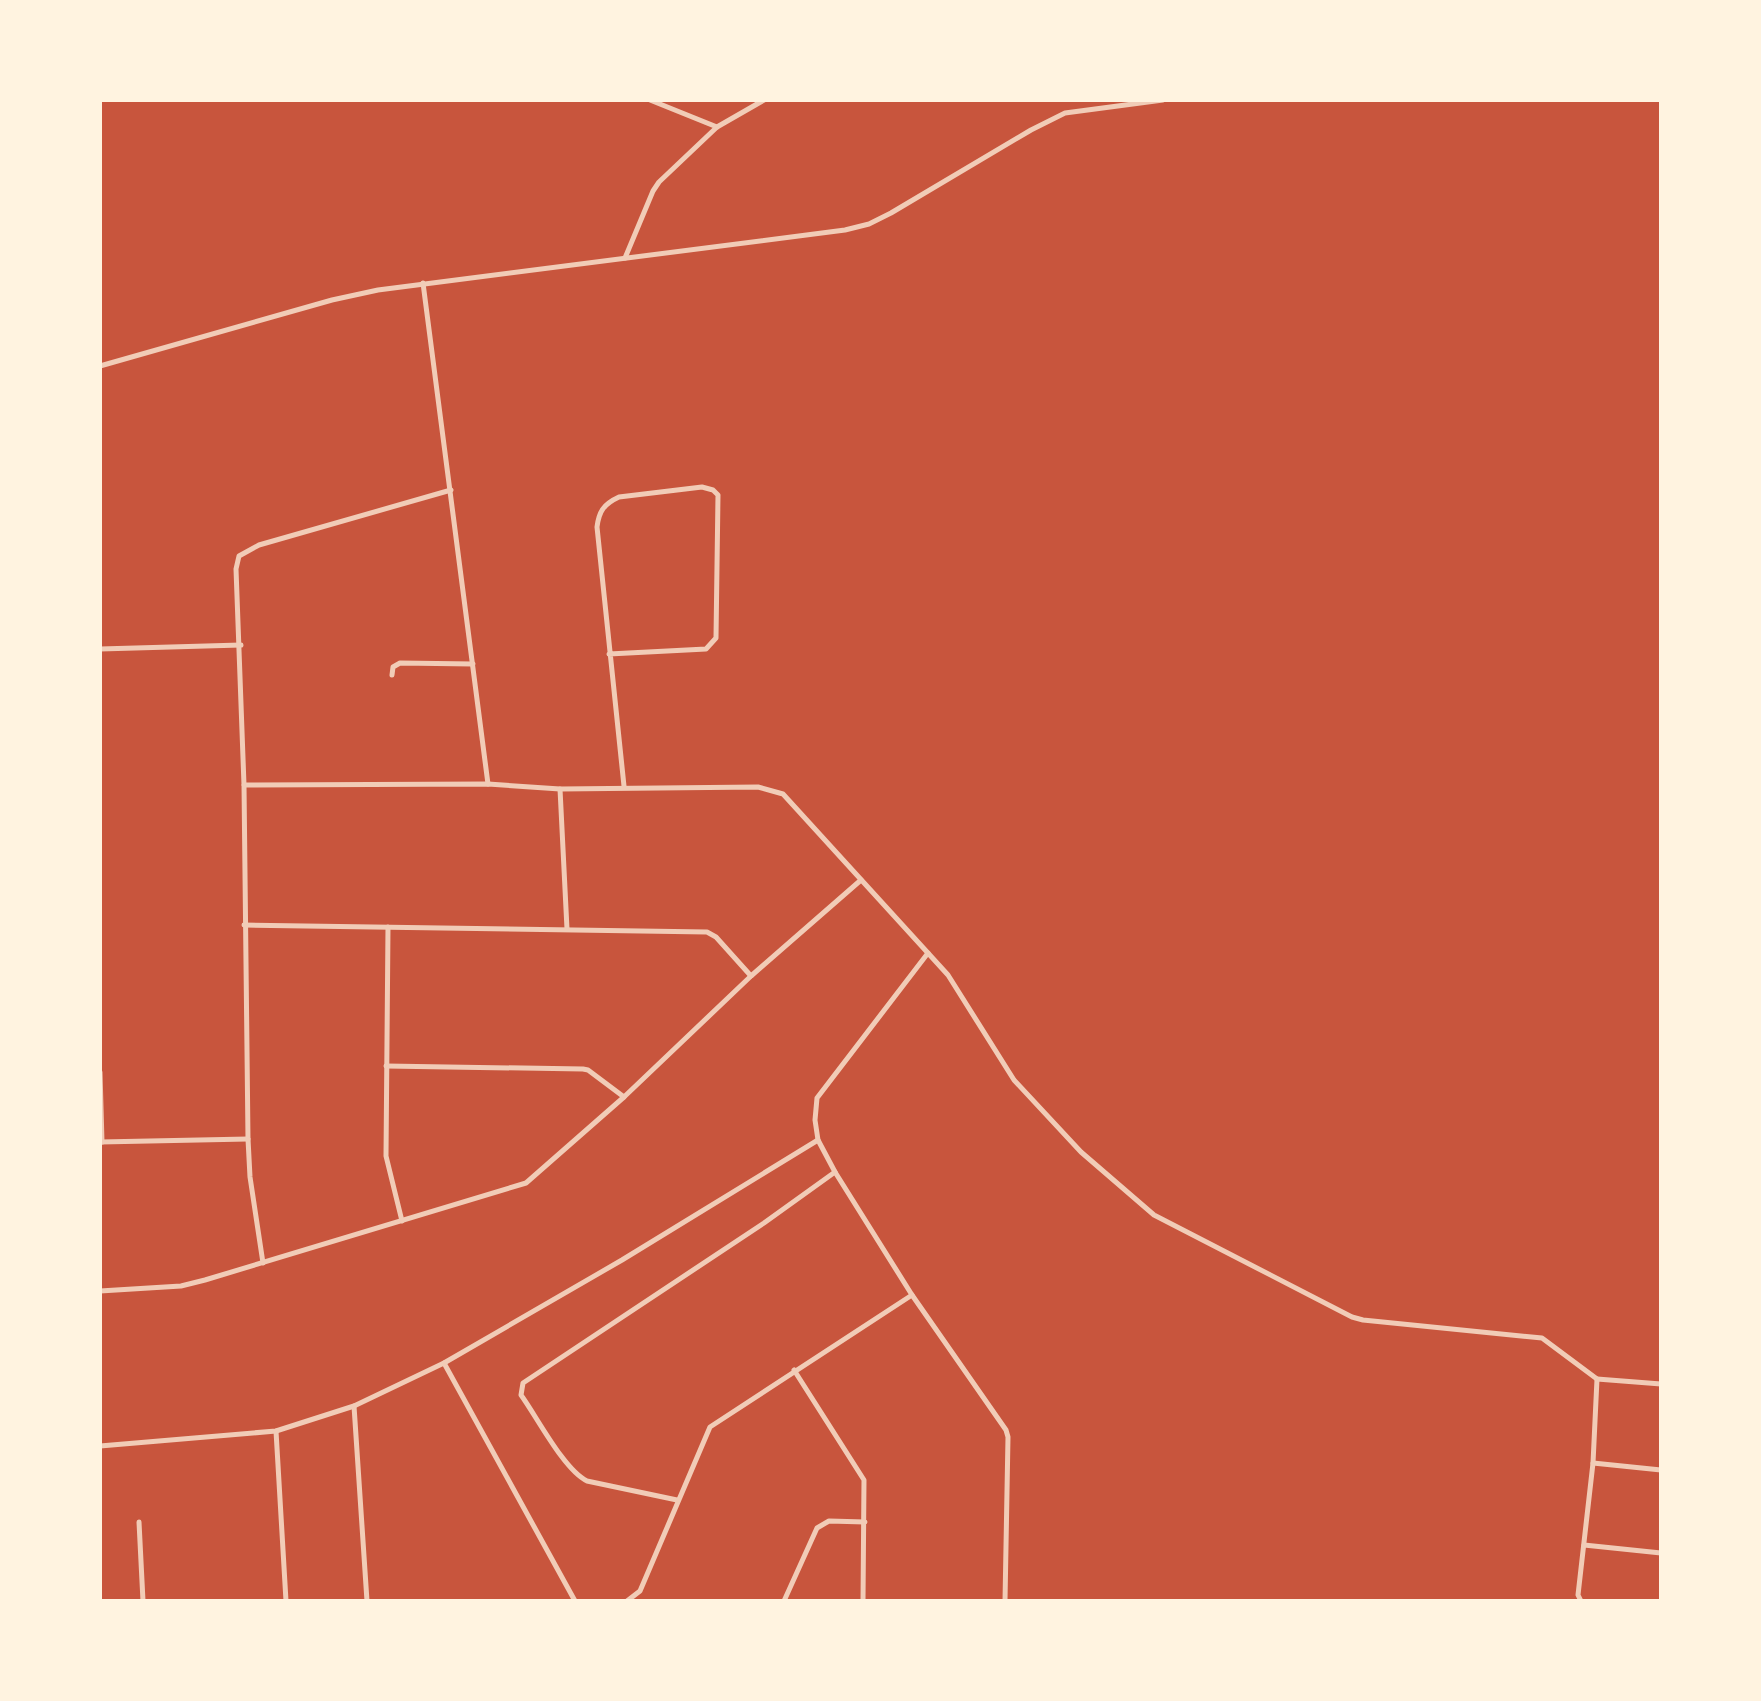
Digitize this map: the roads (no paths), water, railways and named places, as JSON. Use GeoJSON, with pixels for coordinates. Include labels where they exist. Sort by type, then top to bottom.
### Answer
{"type":"FeatureCollection","features":[{"type":"Feature","properties":{"kind":"street"},"geometry":{"type":"LineString","coordinates":[[650,100],[717,127]]}},
{"type":"Feature","properties":{"kind":"street"},"geometry":{"type":"LineString","coordinates":[[625,258],[659,182],[717,127],[764,100]]}},
{"type":"Feature","properties":{"kind":"street"},"geometry":{"type":"LineString","coordinates":[[100,366],[332,300],[423,283],[759,243],[869,224],[1065,113],[1163,100]]}},
{"type":"Feature","properties":{"kind":"street"},"geometry":{"type":"LineString","coordinates":[[423,283],[488,784]]}},
{"type":"Feature","properties":{"kind":"street"},"geometry":{"type":"LineString","coordinates":[[609,654],[706,649],[716,638],[718,495],[713,490],[702,487],[619,497],[609,501],[599,512],[597,527],[609,654],[624,786]]}},
{"type":"Feature","properties":{"kind":"street"},"geometry":{"type":"LineString","coordinates":[[263,1263],[250,1177],[248,1139],[244,785],[236,569],[239,556],[249,548],[451,490]]}},
{"type":"Feature","properties":{"kind":"street"},"geometry":{"type":"LineString","coordinates":[[100,649],[241,645]]}},
{"type":"Feature","properties":{"kind":"street"},"geometry":{"type":"LineString","coordinates":[[392,675],[393,667],[400,663],[473,664]]}},
{"type":"Feature","properties":{"kind":"street"},"geometry":{"type":"LineString","coordinates":[[244,785],[488,784],[560,789],[758,787],[783,794],[928,953],[968,1002],[1020,1086],[1081,1152],[1154,1215],[1352,1317],[1542,1338],[1597,1379],[1661,1384]]}},
{"type":"Feature","properties":{"kind":"street"},"geometry":{"type":"LineString","coordinates":[[560,789],[567,929]]}},
{"type":"Feature","properties":{"kind":"street"},"geometry":{"type":"LineString","coordinates":[[100,1291],[181,1286],[526,1183],[624,1097],[751,976],[861,880]]}},
{"type":"Feature","properties":{"kind":"street"},"geometry":{"type":"LineString","coordinates":[[244,925],[707,932],[716,937],[751,976]]}},
{"type":"Feature","properties":{"kind":"street"},"geometry":{"type":"LineString","coordinates":[[388,927],[386,1156],[402,1221]]}},
{"type":"Feature","properties":{"kind":"street"},"geometry":{"type":"LineString","coordinates":[[928,953],[817,1098],[818,1140],[912,1295],[994,1411],[1008,1437],[1005,1601]]}},
{"type":"Feature","properties":{"kind":"street"},"geometry":{"type":"LineString","coordinates":[[386,1066],[583,1069],[624,1097]]}},
{"type":"Feature","properties":{"kind":"street"},"geometry":{"type":"LineString","coordinates":[[100,1072],[101,1142],[248,1139]]}},
{"type":"Feature","properties":{"kind":"street"},"geometry":{"type":"LineString","coordinates":[[100,1446],[276,1431],[354,1406],[444,1363],[612,1266],[818,1140]]}},
{"type":"Feature","properties":{"kind":"street"},"geometry":{"type":"LineString","coordinates":[[677,1500],[587,1481],[578,1476],[521,1395],[523,1383],[764,1223],[835,1172]]}},
{"type":"Feature","properties":{"kind":"street"},"geometry":{"type":"LineString","coordinates":[[627,1601],[640,1591],[710,1427],[912,1295]]}},
{"type":"Feature","properties":{"kind":"street"},"geometry":{"type":"LineString","coordinates":[[444,1363],[575,1601]]}},
{"type":"Feature","properties":{"kind":"street"},"geometry":{"type":"LineString","coordinates":[[794,1370],[862,1474],[865,1489],[863,1601]]}},
{"type":"Feature","properties":{"kind":"street"},"geometry":{"type":"LineString","coordinates":[[1581,1601],[1578,1595],[1593,1463],[1597,1379]]}},
{"type":"Feature","properties":{"kind":"street"},"geometry":{"type":"LineString","coordinates":[[354,1406],[367,1601]]}},
{"type":"Feature","properties":{"kind":"street"},"geometry":{"type":"LineString","coordinates":[[276,1431],[286,1601]]}},
{"type":"Feature","properties":{"kind":"street"},"geometry":{"type":"LineString","coordinates":[[1593,1463],[1661,1470]]}},
{"type":"Feature","properties":{"kind":"street"},"geometry":{"type":"LineString","coordinates":[[784,1601],[817,1528],[829,1521],[865,1522]]}},
{"type":"Feature","properties":{"kind":"street"},"geometry":{"type":"LineString","coordinates":[[139,1522],[143,1601]]}},
{"type":"Feature","properties":{"kind":"street"},"geometry":{"type":"LineString","coordinates":[[1584,1545],[1661,1553]]}}]}
